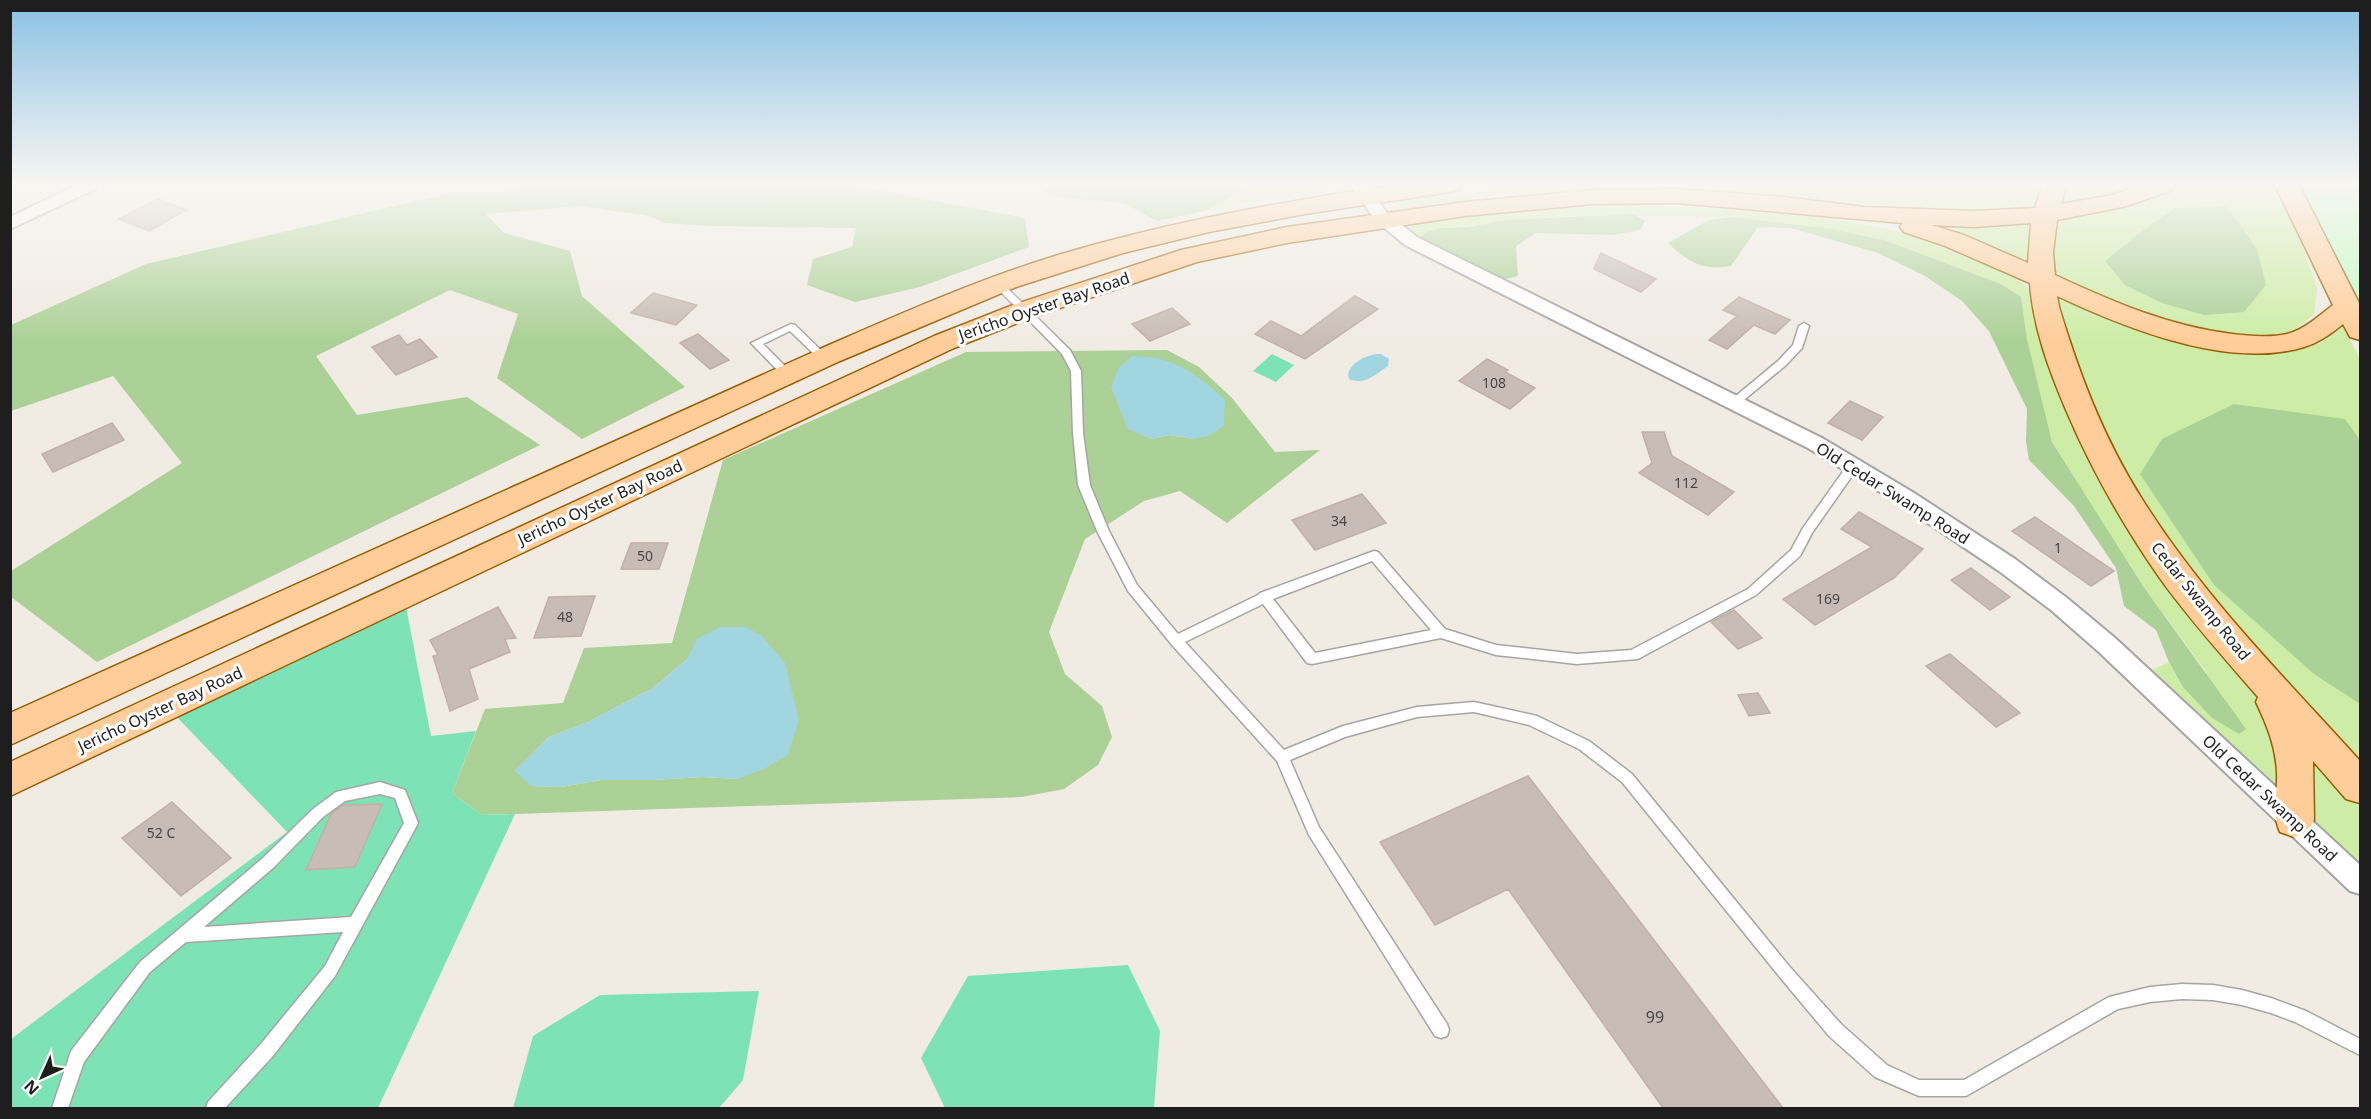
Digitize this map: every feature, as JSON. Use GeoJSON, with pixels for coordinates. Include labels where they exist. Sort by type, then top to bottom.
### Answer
{"type":"FeatureCollection","features":[{"type":"Feature","properties":{"kind":"main road","name":"Jericho Oyster Bay Road"},"geometry":{"type":"LineString","coordinates":[[10,730],[936,309],[1067,261],[1157,237]]}},
{"type":"Feature","properties":{"kind":"main road","name":"Jericho Oyster Bay Road"},"geometry":{"type":"LineString","coordinates":[[10,780],[944,342],[1023,311],[1190,256],[1281,237]]}},
{"type":"Feature","properties":{"kind":"main road"},"geometry":{"type":"LineString","coordinates":[[1945,237],[1993,256],[2147,325],[2223,343],[2262,345],[2293,341],[2319,329],[2354,319],[2313,237]]}},
{"type":"Feature","properties":{"kind":"main road","name":"Cedar Swamp Road"},"geometry":{"type":"LineString","coordinates":[[2042,237],[2040,252],[2045,307],[2050,328],[2066,377],[2095,443],[2129,505],[2172,570],[2257,671],[2361,787]]}},
{"type":"Feature","properties":{"kind":"main road"},"geometry":{"type":"LineString","coordinates":[[701,414],[728,442]]}},
{"type":"Feature","properties":{"kind":"main road"},"geometry":{"type":"LineString","coordinates":[[2257,671],[2289,730],[2297,773],[2294,820]]}},
{"type":"Feature","properties":{"kind":"street","name":"Old Cedar Swamp Road"},"geometry":{"type":"LineString","coordinates":[[1404,237],[1815,443],[1999,560],[2059,604],[2107,645],[2361,882]]}},
{"type":"Feature","properties":{"kind":"lane"},"geometry":{"type":"LineString","coordinates":[[999,285],[1066,352],[1076,371],[1078,434],[1084,485],[1103,531],[1132,588],[1176,641],[1282,757],[1314,831],[1440,1030]]}},
{"type":"Feature","properties":{"kind":"lane"},"geometry":{"type":"LineString","coordinates":[[1735,402],[1782,363],[1798,346],[1804,326]]}},
{"type":"Feature","properties":{"kind":"lane"},"geometry":{"type":"LineString","coordinates":[[788,375],[756,343],[791,327],[824,358]]}},
{"type":"Feature","properties":{"kind":"lane"},"geometry":{"type":"LineString","coordinates":[[1264,596],[1312,659],[1441,633],[1496,650],[1577,659],[1633,655],[1752,592],[1796,553],[1808,531],[1853,466]]}},
{"type":"Feature","properties":{"kind":"lane"},"geometry":{"type":"LineString","coordinates":[[1176,641],[1220,616],[1264,596],[1374,555],[1441,633]]}},
{"type":"Feature","properties":{"kind":"lane"},"geometry":{"type":"LineString","coordinates":[[1282,757],[1343,732],[1417,712],[1474,707],[1532,720],[1584,745],[1627,778],[1835,1030],[1881,1071],[1919,1088],[1966,1088],[2115,1002],[2138,996],[2188,990],[2254,999],[2309,1019],[2361,1047]]}},
{"type":"Feature","properties":{"kind":"lane"},"geometry":{"type":"LineString","coordinates":[[60,1108],[77,1057],[145,967],[268,863],[318,813],[341,796],[380,788],[399,794],[411,823],[330,971],[266,1051],[214,1108]]}},
{"type":"Feature","properties":{"kind":"lane"},"geometry":{"type":"LineString","coordinates":[[183,935],[356,924]]}},
{"type":"Feature","properties":{"kind":"green space"},"geometry":{"type":"Polygon","coordinates":[[[261,237],[519,237],[570,251],[582,296],[685,387],[582,439],[497,378],[518,314],[450,290],[316,356],[357,415],[467,397],[540,445],[97,662],[11,597],[11,571],[182,463],[113,376],[11,411],[11,325],[146,264],[261,237]]]}},
{"type":"Feature","properties":{"kind":"green space"},"geometry":{"type":"Polygon","coordinates":[[[854,237],[1028,237],[1029,247],[920,287],[855,302],[807,285],[813,259],[852,247],[854,237]]]}},
{"type":"Feature","properties":{"kind":"green space"},"geometry":{"type":"Polygon","coordinates":[[[1530,237],[1516,246],[1518,276],[1502,280],[1417,239],[1530,237]]]}},
{"type":"Feature","properties":{"kind":"green space"},"geometry":{"type":"Polygon","coordinates":[[[1678,237],[1751,237],[1731,266],[1721,267],[1696,264],[1668,243],[1678,237]]]}},
{"type":"Feature","properties":{"kind":"green space"},"geometry":{"type":"Polygon","coordinates":[[[1823,237],[1871,237],[1884,240],[2001,284],[2021,297],[2027,339],[2052,442],[2143,586],[2246,729],[2239,734],[2212,718],[2183,687],[2169,662],[2156,630],[2124,606],[2116,568],[2074,506],[2029,460],[2026,441],[2027,409],[1989,331],[1962,301],[1925,276],[1878,253],[1823,237]]]}},
{"type":"Feature","properties":{"kind":"green space"},"geometry":{"type":"Polygon","coordinates":[[[1871,237],[1915,237],[2011,275],[2035,296],[2068,392],[2283,727],[2290,813],[2143,674],[2169,662],[2183,687],[2207,673],[2143,586],[2052,442],[2027,339],[2021,297],[2001,284],[1884,240],[1871,237]]]}},
{"type":"Feature","properties":{"kind":"green space"},"geometry":{"type":"Polygon","coordinates":[[[1962,237],[2031,237],[2028,264],[1962,237]]]}},
{"type":"Feature","properties":{"kind":"green space"},"geometry":{"type":"Polygon","coordinates":[[[2056,237],[2299,237],[2317,288],[2314,315],[2290,332],[2256,338],[2226,337],[2196,332],[2167,323],[2053,276],[2056,237]]]}},
{"type":"Feature","properties":{"kind":"green space"},"geometry":{"type":"Polygon","coordinates":[[[2135,237],[2249,237],[2257,249],[2266,285],[2244,312],[2204,315],[2162,303],[2125,285],[2105,261],[2135,237]]]}},
{"type":"Feature","properties":{"kind":"green space"},"geometry":{"type":"Polygon","coordinates":[[[2326,237],[2360,237],[2360,305],[2326,237]]]}},
{"type":"Feature","properties":{"kind":"green space"},"geometry":{"type":"Polygon","coordinates":[[[2056,293],[2128,325],[2197,346],[2265,354],[2321,343],[2338,326],[2345,329],[2360,360],[2360,771],[2287,692],[2217,606],[2154,515],[2126,468],[2087,390],[2056,293]]]}},
{"type":"Feature","properties":{"kind":"green space"},"geometry":{"type":"Polygon","coordinates":[[[1167,350],[1199,367],[1232,398],[1275,452],[1320,450],[1227,523],[1180,491],[1144,501],[1085,539],[1049,632],[1065,674],[1102,706],[1112,737],[1098,765],[1064,789],[1022,797],[482,815],[452,793],[485,709],[563,703],[584,648],[672,643],[723,460],[966,352],[1167,350]],[[1111,387],[1151,439],[1169,435],[1194,439],[1111,387]],[[687,659],[653,688],[588,722],[549,737],[515,771],[533,786],[561,787],[601,780],[702,777],[737,779],[687,659]]]}},
{"type":"Feature","properties":{"kind":"green space"},"geometry":{"type":"Polygon","coordinates":[[[1272,354],[1294,365],[1276,382],[1253,371],[1272,354]]]}},
{"type":"Feature","properties":{"kind":"green space"},"geometry":{"type":"Polygon","coordinates":[[[2234,404],[2345,419],[2360,440],[2360,704],[2314,674],[2214,585],[2140,474],[2162,439],[2234,404]]]}},
{"type":"Feature","properties":{"kind":"green space"},"geometry":{"type":"Polygon","coordinates":[[[406,607],[431,736],[476,731],[452,793],[482,815],[515,814],[378,1108],[11,1108],[11,1039],[287,832],[174,714],[406,607]]]}},
{"type":"Feature","properties":{"kind":"green space"},"geometry":{"type":"Polygon","coordinates":[[[2311,758],[2360,807],[2360,870],[2312,825],[2311,758]]]}},
{"type":"Feature","properties":{"kind":"green space"},"geometry":{"type":"Polygon","coordinates":[[[1128,965],[1160,1031],[1154,1108],[945,1108],[921,1058],[968,976],[1128,965]]]}},
{"type":"Feature","properties":{"kind":"green space"},"geometry":{"type":"Polygon","coordinates":[[[759,991],[743,1080],[719,1108],[513,1108],[533,1036],[600,995],[759,991]]]}},
{"type":"Feature","properties":{"kind":"water"},"geometry":{"type":"Polygon","coordinates":[[[1381,354],[1389,359],[1388,366],[1365,380],[1349,379],[1350,369],[1358,361],[1381,354]]]}},
{"type":"Feature","properties":{"kind":"water"},"geometry":{"type":"Polygon","coordinates":[[[1132,356],[1160,359],[1194,374],[1225,400],[1224,426],[1208,436],[1194,439],[1169,435],[1151,439],[1128,429],[1111,387],[1119,368],[1132,356]]]}},
{"type":"Feature","properties":{"kind":"water"},"geometry":{"type":"Polygon","coordinates":[[[720,627],[746,627],[762,636],[785,663],[799,720],[788,755],[764,769],[737,779],[702,777],[601,780],[561,787],[532,786],[514,771],[549,737],[588,722],[653,688],[687,659],[697,639],[720,627]]]}},
{"type":"Feature","properties":{"kind":"building"},"geometry":{"type":"Polygon","coordinates":[[[1601,253],[1656,279],[1641,292],[1594,269],[1601,253]]]}},
{"type":"Feature","properties":{"kind":"building"},"geometry":{"type":"Polygon","coordinates":[[[653,293],[697,305],[676,325],[631,313],[653,293]]]}},
{"type":"Feature","properties":{"kind":"building"},"geometry":{"type":"Polygon","coordinates":[[[1355,296],[1378,309],[1305,359],[1255,334],[1271,321],[1301,336],[1355,296]]]}},
{"type":"Feature","properties":{"kind":"building"},"geometry":{"type":"Polygon","coordinates":[[[1739,297],[1790,320],[1775,334],[1754,325],[1727,349],[1709,340],[1737,316],[1723,310],[1739,297]]]}},
{"type":"Feature","properties":{"kind":"building"},"geometry":{"type":"Polygon","coordinates":[[[1172,308],[1190,324],[1150,341],[1132,324],[1172,308]]]}},
{"type":"Feature","properties":{"kind":"building"},"geometry":{"type":"Polygon","coordinates":[[[698,334],[729,360],[710,369],[680,343],[698,334]]]}},
{"type":"Feature","properties":{"kind":"building"},"geometry":{"type":"Polygon","coordinates":[[[399,335],[407,345],[420,339],[437,357],[396,375],[372,347],[399,335]]]}},
{"type":"Feature","properties":{"kind":"building"},"geometry":{"type":"Polygon","coordinates":[[[1487,359],[1508,370],[1505,372],[1535,388],[1510,409],[1459,381],[1487,359]]]}},
{"type":"Feature","properties":{"kind":"building"},"geometry":{"type":"Polygon","coordinates":[[[1850,401],[1883,417],[1862,440],[1828,423],[1850,401]]]}},
{"type":"Feature","properties":{"kind":"building"},"geometry":{"type":"Polygon","coordinates":[[[112,423],[124,440],[53,472],[42,454],[112,423]]]}},
{"type":"Feature","properties":{"kind":"building"},"geometry":{"type":"Polygon","coordinates":[[[1642,432],[1664,432],[1672,456],[1734,492],[1708,515],[1639,473],[1652,463],[1642,432]]]}},
{"type":"Feature","properties":{"kind":"building"},"geometry":{"type":"Polygon","coordinates":[[[1362,494],[1386,523],[1315,550],[1292,520],[1362,494]]]}},
{"type":"Feature","properties":{"kind":"building"},"geometry":{"type":"Polygon","coordinates":[[[1859,512],[1923,549],[1894,578],[1815,625],[1783,599],[1872,547],[1841,529],[1859,512]]]}},
{"type":"Feature","properties":{"kind":"building"},"geometry":{"type":"Polygon","coordinates":[[[2035,517],[2114,571],[2091,586],[2012,531],[2035,517]]]}},
{"type":"Feature","properties":{"kind":"building"},"geometry":{"type":"Polygon","coordinates":[[[631,543],[668,543],[659,569],[621,569],[631,543]]]}},
{"type":"Feature","properties":{"kind":"building"},"geometry":{"type":"Polygon","coordinates":[[[1971,568],[2010,597],[1990,610],[1951,580],[1971,568]]]}},
{"type":"Feature","properties":{"kind":"building"},"geometry":{"type":"Polygon","coordinates":[[[595,596],[581,636],[534,638],[549,597],[595,596]]]}},
{"type":"Feature","properties":{"kind":"building"},"geometry":{"type":"Polygon","coordinates":[[[498,607],[516,638],[505,639],[510,652],[469,669],[478,699],[450,711],[433,656],[438,655],[430,640],[498,607]]]}},
{"type":"Feature","properties":{"kind":"building"},"geometry":{"type":"Polygon","coordinates":[[[1734,610],[1762,638],[1738,649],[1711,622],[1734,610]]]}},
{"type":"Feature","properties":{"kind":"building"},"geometry":{"type":"Polygon","coordinates":[[[1950,654],[2020,713],[1996,727],[1926,666],[1950,654]]]}},
{"type":"Feature","properties":{"kind":"building"},"geometry":{"type":"Polygon","coordinates":[[[1758,693],[1770,713],[1749,716],[1738,695],[1758,693]]]}},
{"type":"Feature","properties":{"kind":"building"},"geometry":{"type":"Polygon","coordinates":[[[1528,776],[1783,1108],[1663,1108],[1508,889],[1435,925],[1380,842],[1528,776]]]}},
{"type":"Feature","properties":{"kind":"building"},"geometry":{"type":"Polygon","coordinates":[[[172,802],[231,858],[181,896],[122,838],[172,802]]]}},
{"type":"Feature","properties":{"kind":"building"},"geometry":{"type":"Polygon","coordinates":[[[382,804],[355,867],[306,870],[331,814],[343,805],[382,804]]]}}]}
